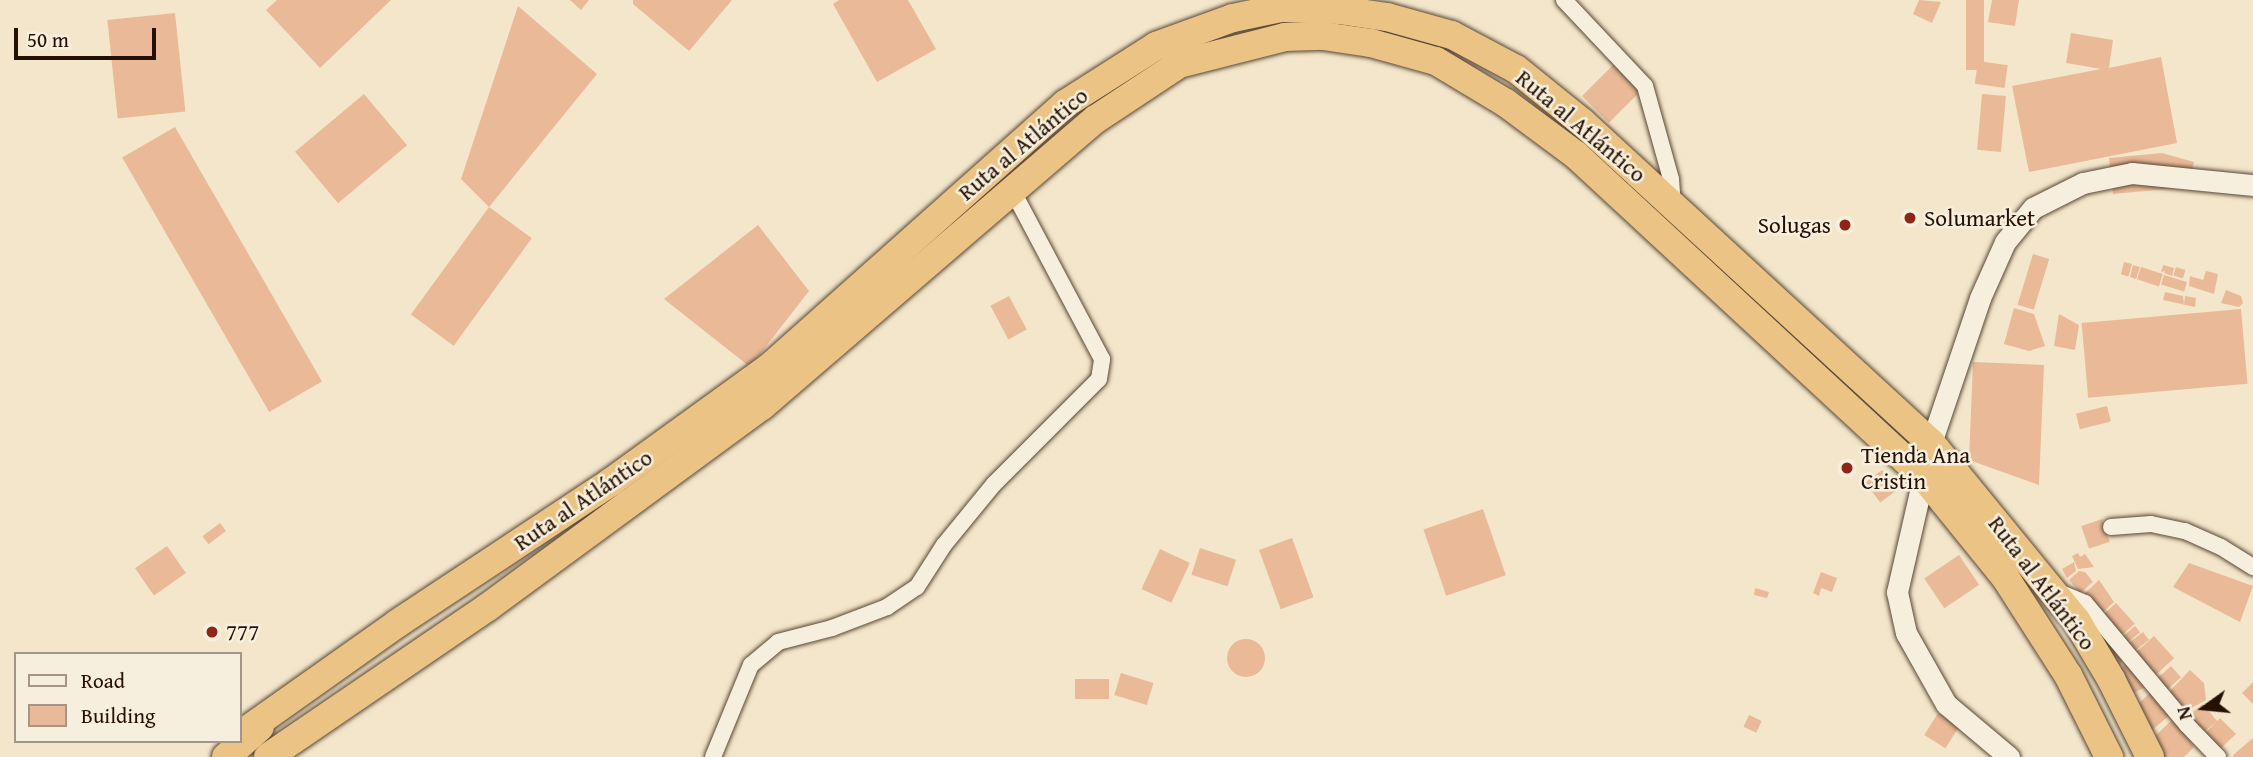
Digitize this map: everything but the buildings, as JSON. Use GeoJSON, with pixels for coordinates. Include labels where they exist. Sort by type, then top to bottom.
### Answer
{"type":"FeatureCollection","features":[{"type":"Feature","properties":{"kind":"highway","name":"Ruta al Atlántico"},"geometry":{"type":"LineString","coordinates":[[242,734],[398,623],[611,482],[771,366],[1065,104],[1156,46],[1233,18],[1281,8],[1339,10],[1387,17],[1452,35],[1516,69],[1583,123],[1931,443],[2054,590],[2104,667],[2150,757]]}},
{"type":"Feature","properties":{"kind":"highway","name":"Ruta al Atlántico"},"geometry":{"type":"LineString","coordinates":[[268,757],[488,607],[762,406],[1096,119],[1179,64],[1232,48],[1285,37],[1322,36],[1371,43],[1436,61],[1506,103],[1576,155],[1924,477],[2005,577],[2068,675],[2109,757]]}},
{"type":"Feature","properties":{"kind":"highway"},"geometry":{"type":"LineString","coordinates":[[339,710],[348,691],[356,682],[426,632],[424,625],[398,623]]}},
{"type":"Feature","properties":{"kind":"highway"},"geometry":{"type":"LineString","coordinates":[[242,741],[268,716]]}},
{"type":"Feature","properties":{"kind":"highway"},"geometry":{"type":"LineString","coordinates":[[206,757],[227,743]]}},
{"type":"Feature","properties":{"kind":"highway"},"geometry":{"type":"LineString","coordinates":[[226,757],[240,743]]}},
{"type":"Feature","properties":{"kind":"street"},"geometry":{"type":"LineString","coordinates":[[1564,0],[1645,86],[1671,179],[1673,205]]}},
{"type":"Feature","properties":{"kind":"street"},"geometry":{"type":"LineString","coordinates":[[2008,757],[1946,704],[1906,634],[1898,592],[1931,443],[1980,298],[2005,242],[2033,208],[2083,183],[2132,173],[2253,185]]}},
{"type":"Feature","properties":{"kind":"street"},"geometry":{"type":"LineString","coordinates":[[713,757],[751,665],[778,642],[832,628],[887,607],[917,587],[944,545],[994,484],[1099,379],[1102,359],[1012,190]]}},
{"type":"Feature","properties":{"kind":"street"},"geometry":{"type":"LineString","coordinates":[[2111,527],[2151,523],[2185,531],[2221,547],[2253,567]]}},
{"type":"Feature","properties":{"kind":"street"},"geometry":{"type":"LineString","coordinates":[[2054,590],[2085,603],[2187,725],[2218,757]]}},
{"type":"Feature","properties":{"kind":"place","name":"Solumarket"},"geometry":{"type":"Point","coordinates":[1910,218]}},
{"type":"Feature","properties":{"kind":"place","name":"Solugas"},"geometry":{"type":"Point","coordinates":[1845,225]}},
{"type":"Feature","properties":{"kind":"place","name":"Tienda Ana Cristin"},"geometry":{"type":"Point","coordinates":[1847,468]}},
{"type":"Feature","properties":{"kind":"place","name":"777"},"geometry":{"type":"Point","coordinates":[212,632]}}]}
